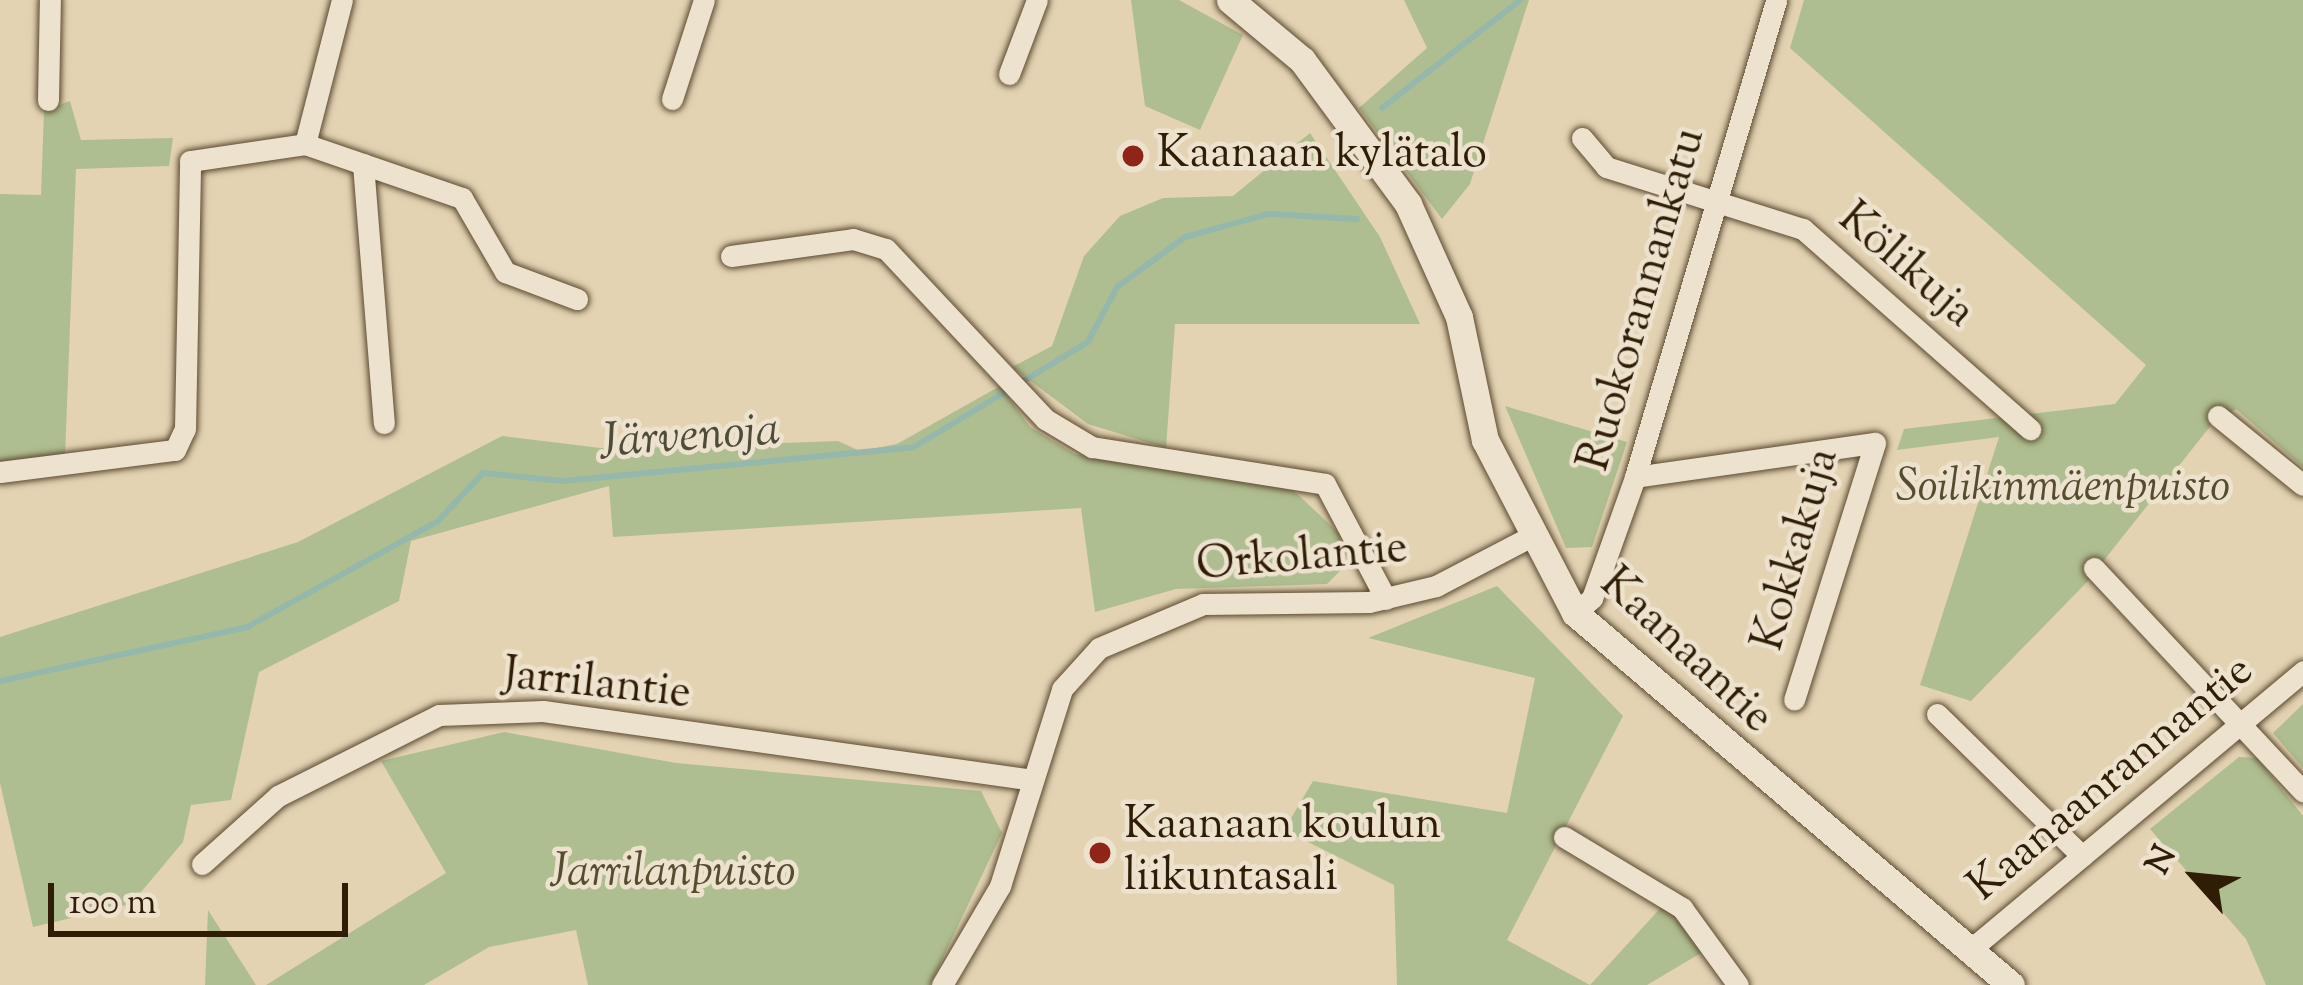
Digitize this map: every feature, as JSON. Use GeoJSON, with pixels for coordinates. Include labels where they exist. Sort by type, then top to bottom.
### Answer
{"type":"FeatureCollection","features":[{"type":"Feature","properties":{"kind":"street"},"geometry":{"type":"LineString","coordinates":[[48,100],[50,0]]}},
{"type":"Feature","properties":{"kind":"street"},"geometry":{"type":"LineString","coordinates":[[305,144],[342,0]]}},
{"type":"Feature","properties":{"kind":"street"},"geometry":{"type":"LineString","coordinates":[[672,99],[704,0]]}},
{"type":"Feature","properties":{"kind":"street"},"geometry":{"type":"LineString","coordinates":[[1009,74],[1037,0]]}},
{"type":"Feature","properties":{"kind":"street","name":"Kaanaantie"},"geometry":{"type":"LineString","coordinates":[[1230,0],[1302,60],[1417,220],[1459,316],[1485,440],[1528,538],[1574,613],[2011,985]]}},
{"type":"Feature","properties":{"kind":"street","name":"Ruokorannankatu"},"geometry":{"type":"LineString","coordinates":[[1574,613],[1592,598],[1635,478],[1711,192],[1776,0]]}},
{"type":"Feature","properties":{"kind":"street","name":"Kölikuja"},"geometry":{"type":"LineString","coordinates":[[1582,138],[1606,167],[1711,192],[1803,229],[2030,429]]}},
{"type":"Feature","properties":{"kind":"street"},"geometry":{"type":"LineString","coordinates":[[0,472],[175,450],[185,429],[190,161],[305,144],[462,198],[505,272],[578,299]]}},
{"type":"Feature","properties":{"kind":"street"},"geometry":{"type":"LineString","coordinates":[[363,164],[384,423]]}},
{"type":"Feature","properties":{"kind":"street"},"geometry":{"type":"LineString","coordinates":[[731,256],[853,239],[886,249],[1015,386],[1092,447],[1325,484],[1386,599]]}},
{"type":"Feature","properties":{"kind":"street"},"geometry":{"type":"LineString","coordinates":[[2218,416],[2303,485]]}},
{"type":"Feature","properties":{"kind":"street","name":"Kokkakuja"},"geometry":{"type":"LineString","coordinates":[[1635,478],[1875,443],[1794,700]]}},
{"type":"Feature","properties":{"kind":"street","name":"Orkolantie"},"geometry":{"type":"LineString","coordinates":[[941,985],[1000,886],[1027,779],[1062,689],[1136,623],[1202,604],[1386,599],[1528,538]]}},
{"type":"Feature","properties":{"kind":"street"},"geometry":{"type":"LineString","coordinates":[[2094,568],[2246,719],[2303,791]]}},
{"type":"Feature","properties":{"kind":"street","name":"Kaanaanrannantie"},"geometry":{"type":"LineString","coordinates":[[1971,949],[2303,671]]}},
{"type":"Feature","properties":{"kind":"street","name":"Jarrilantie"},"geometry":{"type":"LineString","coordinates":[[202,864],[278,796],[439,715],[543,711],[1027,779]]}},
{"type":"Feature","properties":{"kind":"street"},"geometry":{"type":"LineString","coordinates":[[1937,714],[2082,856]]}},
{"type":"Feature","properties":{"kind":"street"},"geometry":{"type":"LineString","coordinates":[[1564,837],[1682,908],[1738,985]]}},
{"type":"Feature","properties":{"kind":"green space"},"geometry":{"type":"Polygon","coordinates":[[[1131,0],[1179,0],[1243,35],[1200,130],[1145,106],[1131,0]]]}},
{"type":"Feature","properties":{"kind":"green space"},"geometry":{"type":"Polygon","coordinates":[[[1404,0],[1529,0],[1470,184],[1442,219],[1359,108],[1427,48],[1404,0]]]}},
{"type":"Feature","properties":{"kind":"green space","name":"Soilikinmäenpuisto"},"geometry":{"type":"Polygon","coordinates":[[[1804,0],[2303,0],[2303,467],[2236,409],[2212,424],[2086,583],[1971,701],[1920,685],[1999,437],[1897,450],[1904,429],[2115,404],[2146,365],[1790,48],[1804,0]]]}},
{"type":"Feature","properties":{"kind":"green space"},"geometry":{"type":"Polygon","coordinates":[[[70,101],[81,140],[173,138],[169,166],[76,169],[65,457],[0,465],[0,194],[41,195],[44,110],[70,101]]]}},
{"type":"Feature","properties":{"kind":"green space"},"geometry":{"type":"Polygon","coordinates":[[[1310,133],[1380,237],[1420,324],[1175,324],[1166,448],[1088,424],[1012,367],[1052,346],[1084,256],[1120,216],[1163,198],[1233,196],[1310,133]]]}},
{"type":"Feature","properties":{"kind":"green space"},"geometry":{"type":"Polygon","coordinates":[[[1000,386],[1030,427],[1075,454],[1293,490],[1340,534],[1345,566],[1327,584],[1176,589],[1095,612],[1081,508],[613,537],[609,486],[411,541],[399,601],[259,672],[231,800],[191,805],[183,842],[131,904],[33,927],[0,783],[0,637],[298,542],[502,436],[609,449],[838,441],[860,451],[897,444],[1000,386]]]}},
{"type":"Feature","properties":{"kind":"green space"},"geometry":{"type":"Polygon","coordinates":[[[1505,406],[1627,442],[1592,547],[1566,548],[1505,406]]]}},
{"type":"Feature","properties":{"kind":"green space"},"geometry":{"type":"Polygon","coordinates":[[[1497,586],[1623,716],[1507,940],[1590,985],[1397,985],[1394,885],[1284,830],[1313,781],[1507,813],[1535,678],[1368,638],[1497,586]]]}},
{"type":"Feature","properties":{"kind":"green space"},"geometry":{"type":"Polygon","coordinates":[[[2303,704],[2303,768],[2273,733],[2303,704]]]}},
{"type":"Feature","properties":{"kind":"green space","name":"Jarrilanpuisto"},"geometry":{"type":"Polygon","coordinates":[[[504,732],[676,763],[981,791],[1002,833],[930,985],[588,985],[576,930],[489,947],[424,985],[266,985],[446,873],[381,761],[504,732]]]}},
{"type":"Feature","properties":{"kind":"green space"},"geometry":{"type":"Polygon","coordinates":[[[2239,757],[2257,758],[2303,816],[2303,985],[2266,985],[2246,939],[2150,829],[2239,757]]]}},
{"type":"Feature","properties":{"kind":"green space"},"geometry":{"type":"Polygon","coordinates":[[[1666,902],[1711,947],[1647,985],[1590,985],[1666,902]]]}},
{"type":"Feature","properties":{"kind":"green space"},"geometry":{"type":"Polygon","coordinates":[[[208,910],[256,985],[205,985],[208,910]]]}},
{"type":"Feature","properties":{"kind":"waterway"},"geometry":{"type":"LineString","coordinates":[[1382,108],[1520,0]]}},
{"type":"Feature","properties":{"kind":"waterway","name":"Järvenoja"},"geometry":{"type":"LineString","coordinates":[[0,681],[247,627],[438,521],[483,473],[563,481],[914,447],[1088,342],[1117,287],[1185,237],[1268,214],[1357,219]]}},
{"type":"Feature","properties":{"kind":"place","name":"Kaanaan kylätalo"},"geometry":{"type":"Point","coordinates":[1133,156]}},
{"type":"Feature","properties":{"kind":"place","name":"Kaanaan koulun liikuntasali"},"geometry":{"type":"Point","coordinates":[1100,853]}}]}
